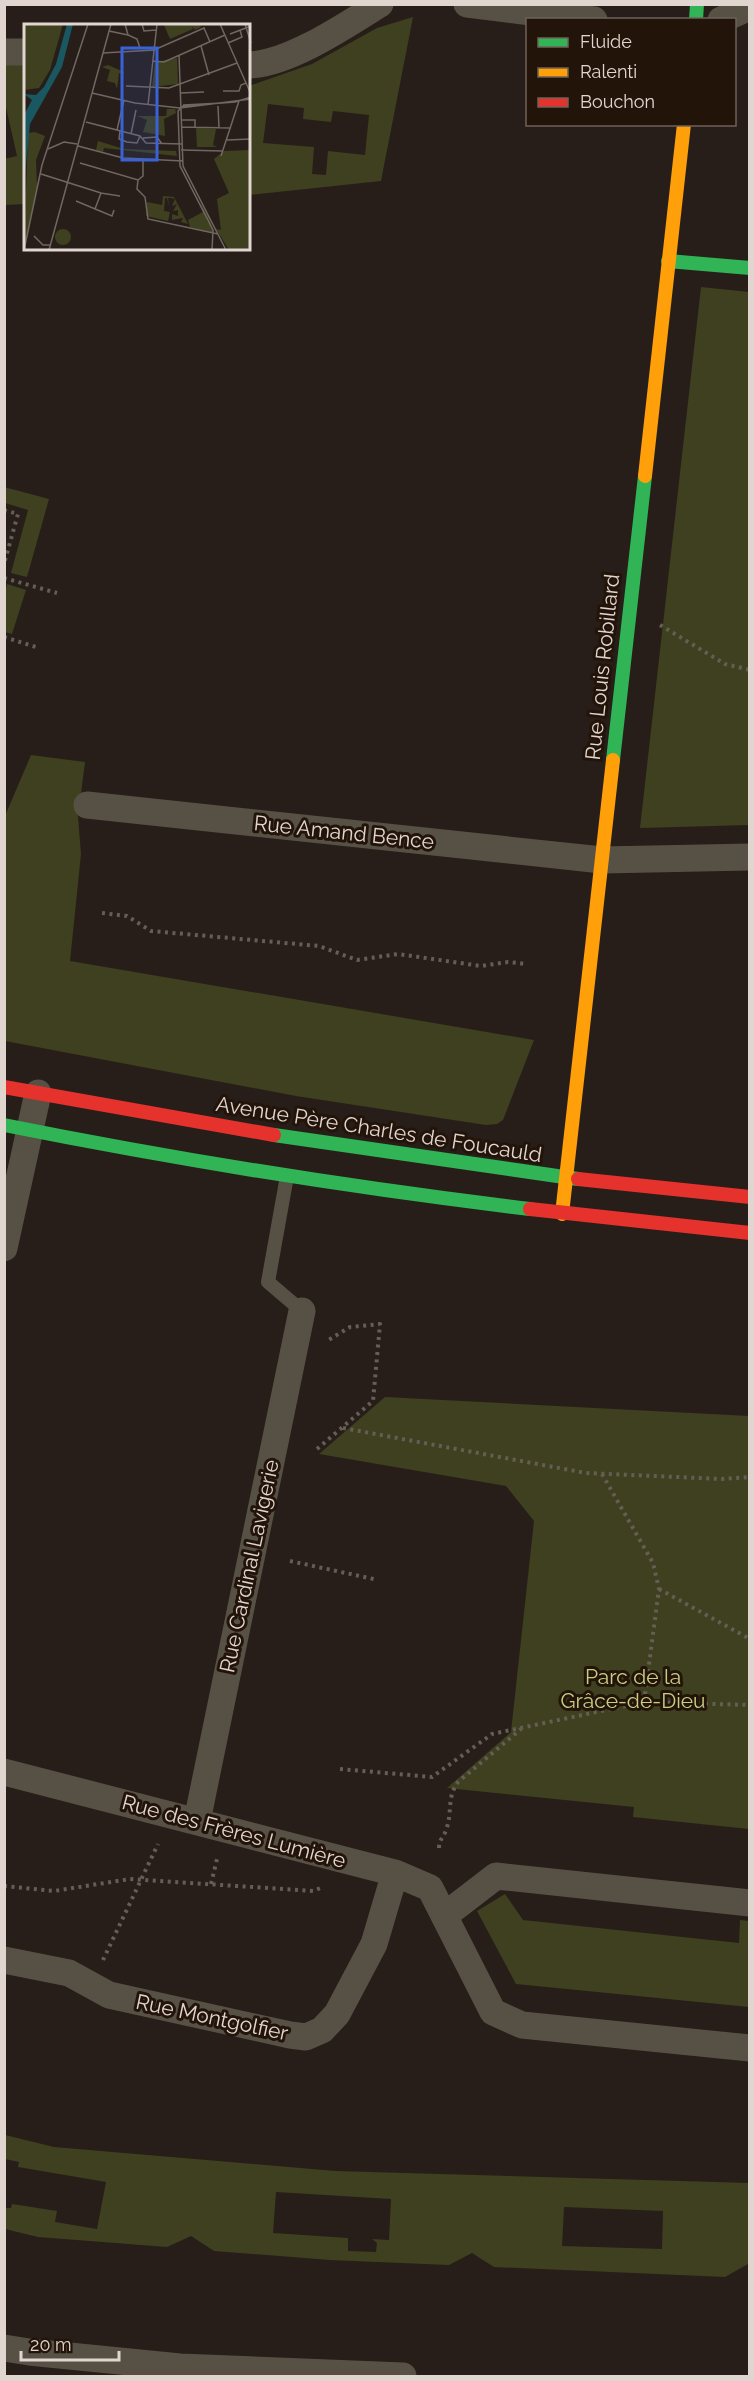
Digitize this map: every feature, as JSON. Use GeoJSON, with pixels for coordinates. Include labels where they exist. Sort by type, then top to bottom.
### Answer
{"type":"FeatureCollection","features":[{"type":"Feature","properties":{"kind":"main road","name":"Rue Louis Robillard"},"geometry":{"type":"LineString","coordinates":[[562,1214],[684,126]]}},
{"type":"Feature","properties":{"kind":"main road"},"geometry":{"type":"LineString","coordinates":[[669,261],[750,268]]}},
{"type":"Feature","properties":{"kind":"main road","name":"Avenue Père Charles de Foucauld"},"geometry":{"type":"LineString","coordinates":[[4,1087],[307,1140],[566,1179],[628,1187],[750,1197]]}},
{"type":"Feature","properties":{"kind":"main road"},"geometry":{"type":"LineString","coordinates":[[17,1127],[287,1176],[562,1214],[750,1233]]}},
{"type":"Feature","properties":{"kind":"street"},"geometry":{"type":"LineString","coordinates":[[250,65],[263,65],[333,35],[380,4]]}},
{"type":"Feature","properties":{"kind":"street"},"geometry":{"type":"LineString","coordinates":[[467,4],[578,18]]}},
{"type":"Feature","properties":{"kind":"street"},"geometry":{"type":"LineString","coordinates":[[726,18],[750,7]]}},
{"type":"Feature","properties":{"kind":"street"},"geometry":{"type":"LineString","coordinates":[[4,52],[24,52]]}},
{"type":"Feature","properties":{"kind":"street","name":"Rue Amand Bence"},"geometry":{"type":"LineString","coordinates":[[87,805],[602,860],[750,857]]}},
{"type":"Feature","properties":{"kind":"street"},"geometry":{"type":"LineString","coordinates":[[4,1248],[17,1127],[38,1093]]}},
{"type":"Feature","properties":{"kind":"street","name":"Rue Cardinal Lavigerie"},"geometry":{"type":"LineString","coordinates":[[197,1821],[302,1311]]}},
{"type":"Feature","properties":{"kind":"street","name":"Rue des Frères Lumière"},"geometry":{"type":"LineString","coordinates":[[4,1772],[395,1873],[430,1888],[494,2012],[522,2025],[750,2048]]}},
{"type":"Feature","properties":{"kind":"street","name":"Rue Montgolfier"},"geometry":{"type":"LineString","coordinates":[[4,1960],[69,1973],[109,1995],[290,2036],[306,2037],[322,2030],[337,2014],[353,1986],[374,1944],[395,1873]]}},
{"type":"Feature","properties":{"kind":"street"},"geometry":{"type":"LineString","coordinates":[[444,1916],[496,1876],[750,1903]]}},
{"type":"Feature","properties":{"kind":"street"},"geometry":{"type":"LineString","coordinates":[[4,2348],[170,2366],[403,2376]]}},
{"type":"Feature","properties":{"kind":"lane"},"geometry":{"type":"LineString","coordinates":[[287,1176],[268,1282],[302,1311]]}},
{"type":"Feature","properties":{"kind":"path"},"geometry":{"type":"LineString","coordinates":[[4,510],[18,514],[4,564]]}},
{"type":"Feature","properties":{"kind":"path"},"geometry":{"type":"LineString","coordinates":[[4,578],[57,593]]}},
{"type":"Feature","properties":{"kind":"path"},"geometry":{"type":"LineString","coordinates":[[654,622],[725,664],[750,670]]}},
{"type":"Feature","properties":{"kind":"path"},"geometry":{"type":"LineString","coordinates":[[4,637],[39,648]]}},
{"type":"Feature","properties":{"kind":"path"},"geometry":{"type":"LineString","coordinates":[[102,913],[127,916],[151,931],[319,946],[357,960],[398,954],[481,966],[508,962],[526,964]]}},
{"type":"Feature","properties":{"kind":"path"},"geometry":{"type":"LineString","coordinates":[[317,1449],[373,1401],[380,1324],[350,1327],[323,1343]]}},
{"type":"Feature","properties":{"kind":"path"},"geometry":{"type":"LineString","coordinates":[[344,1428],[586,1473],[722,1479],[750,1477]]}},
{"type":"Feature","properties":{"kind":"path"},"geometry":{"type":"LineString","coordinates":[[602,1474],[653,1563],[659,1589],[644,1702]]}},
{"type":"Feature","properties":{"kind":"path"},"geometry":{"type":"LineString","coordinates":[[290,1562],[378,1580]]}},
{"type":"Feature","properties":{"kind":"path"},"geometry":{"type":"LineString","coordinates":[[659,1589],[750,1639]]}},
{"type":"Feature","properties":{"kind":"path"},"geometry":{"type":"LineString","coordinates":[[340,1768],[432,1777],[492,1734],[644,1702],[750,1705]]}},
{"type":"Feature","properties":{"kind":"path"},"geometry":{"type":"LineString","coordinates":[[439,1848],[439,1840],[446,1832],[451,1792],[458,1782],[521,1728]]}},
{"type":"Feature","properties":{"kind":"path"},"geometry":{"type":"LineString","coordinates":[[91,1985],[158,1844]]}},
{"type":"Feature","properties":{"kind":"path"},"geometry":{"type":"LineString","coordinates":[[210,1884],[216,1859]]}},
{"type":"Feature","properties":{"kind":"path"},"geometry":{"type":"LineString","coordinates":[[4,1886],[54,1891],[129,1879],[313,1891],[324,1887]]}},
{"type":"Feature","properties":{"kind":"green space"},"geometry":{"type":"Polygon","coordinates":[[[413,17],[381,181],[250,195],[250,86],[312,64],[377,28],[413,17]],[[268,104],[263,143],[314,147],[312,174],[326,175],[328,151],[365,155],[369,115],[333,111],[331,122],[303,119],[304,108],[268,104]]]}},
{"type":"Feature","properties":{"kind":"green space"},"geometry":{"type":"Polygon","coordinates":[[[5,65],[24,65],[24,204],[5,205],[4,159],[17,156],[5,103],[5,65]]]}},
{"type":"Feature","properties":{"kind":"green space"},"geometry":{"type":"Polygon","coordinates":[[[701,287],[749,292],[749,825],[640,828],[701,287]]]}},
{"type":"Feature","properties":{"kind":"green space"},"geometry":{"type":"Polygon","coordinates":[[[4,487],[49,499],[27,577],[11,573],[28,510],[5,503],[4,487]]]}},
{"type":"Feature","properties":{"kind":"green space"},"geometry":{"type":"Polygon","coordinates":[[[7,584],[26,590],[12,634],[5,632],[7,584]]]}},
{"type":"Feature","properties":{"kind":"green space"},"geometry":{"type":"Polygon","coordinates":[[[31,755],[85,762],[78,817],[81,854],[70,961],[534,1040],[503,1120],[497,1124],[486,1125],[296,1096],[5,1041],[5,816],[31,755]]]}},
{"type":"Feature","properties":{"kind":"green space","name":"Parc de la Grâce-de-Dieu"},"geometry":{"type":"Polygon","coordinates":[[[385,1397],[749,1416],[749,1829],[633,1817],[634,1807],[447,1788],[511,1732],[534,1521],[506,1486],[319,1454],[385,1397]]]}},
{"type":"Feature","properties":{"kind":"green space"},"geometry":{"type":"Polygon","coordinates":[[[505,1894],[523,1920],[739,1943],[740,1920],[749,1921],[749,2007],[516,1984],[477,1911],[505,1894]]]}},
{"type":"Feature","properties":{"kind":"green space"},"geometry":{"type":"Polygon","coordinates":[[[5,2135],[54,2147],[335,2171],[749,2183],[749,2265],[725,2277],[494,2267],[472,2253],[449,2265],[330,2260],[214,2251],[191,2236],[167,2247],[38,2237],[5,2229],[5,2208],[11,2208],[12,2204],[57,2211],[55,2222],[97,2229],[106,2182],[18,2167],[19,2162],[5,2159],[5,2135]],[[276,2192],[273,2233],[348,2238],[348,2251],[376,2252],[377,2243],[372,2239],[389,2240],[391,2199],[276,2192]],[[564,2207],[562,2246],[662,2249],[663,2211],[564,2207]]]}},
{"type":"Feature","properties":{"kind":"traffic: fast"},"geometry":{"type":"LineString","coordinates":[[696,18],[697,4]]}},
{"type":"Feature","properties":{"kind":"traffic: fast"},"geometry":{"type":"LineString","coordinates":[[668,261],[750,268]]}},
{"type":"Feature","properties":{"kind":"traffic: fast"},"geometry":{"type":"LineString","coordinates":[[613,760],[645,476]]}},
{"type":"Feature","properties":{"kind":"traffic: fast"},"geometry":{"type":"LineString","coordinates":[[4,1125],[267,1172],[530,1209]]}},
{"type":"Feature","properties":{"kind":"traffic: fast"},"geometry":{"type":"LineString","coordinates":[[274,1135],[578,1179]]}},
{"type":"Feature","properties":{"kind":"traffic: slow"},"geometry":{"type":"LineString","coordinates":[[645,476],[684,126]]}},
{"type":"Feature","properties":{"kind":"traffic: slow"},"geometry":{"type":"LineString","coordinates":[[562,1214],[613,760]]}},
{"type":"Feature","properties":{"kind":"traffic: jam"},"geometry":{"type":"LineString","coordinates":[[4,1087],[274,1135]]}},
{"type":"Feature","properties":{"kind":"traffic: jam"},"geometry":{"type":"LineString","coordinates":[[578,1179],[750,1197]]}},
{"type":"Feature","properties":{"kind":"traffic: jam"},"geometry":{"type":"LineString","coordinates":[[530,1209],[750,1233]]}}]}
